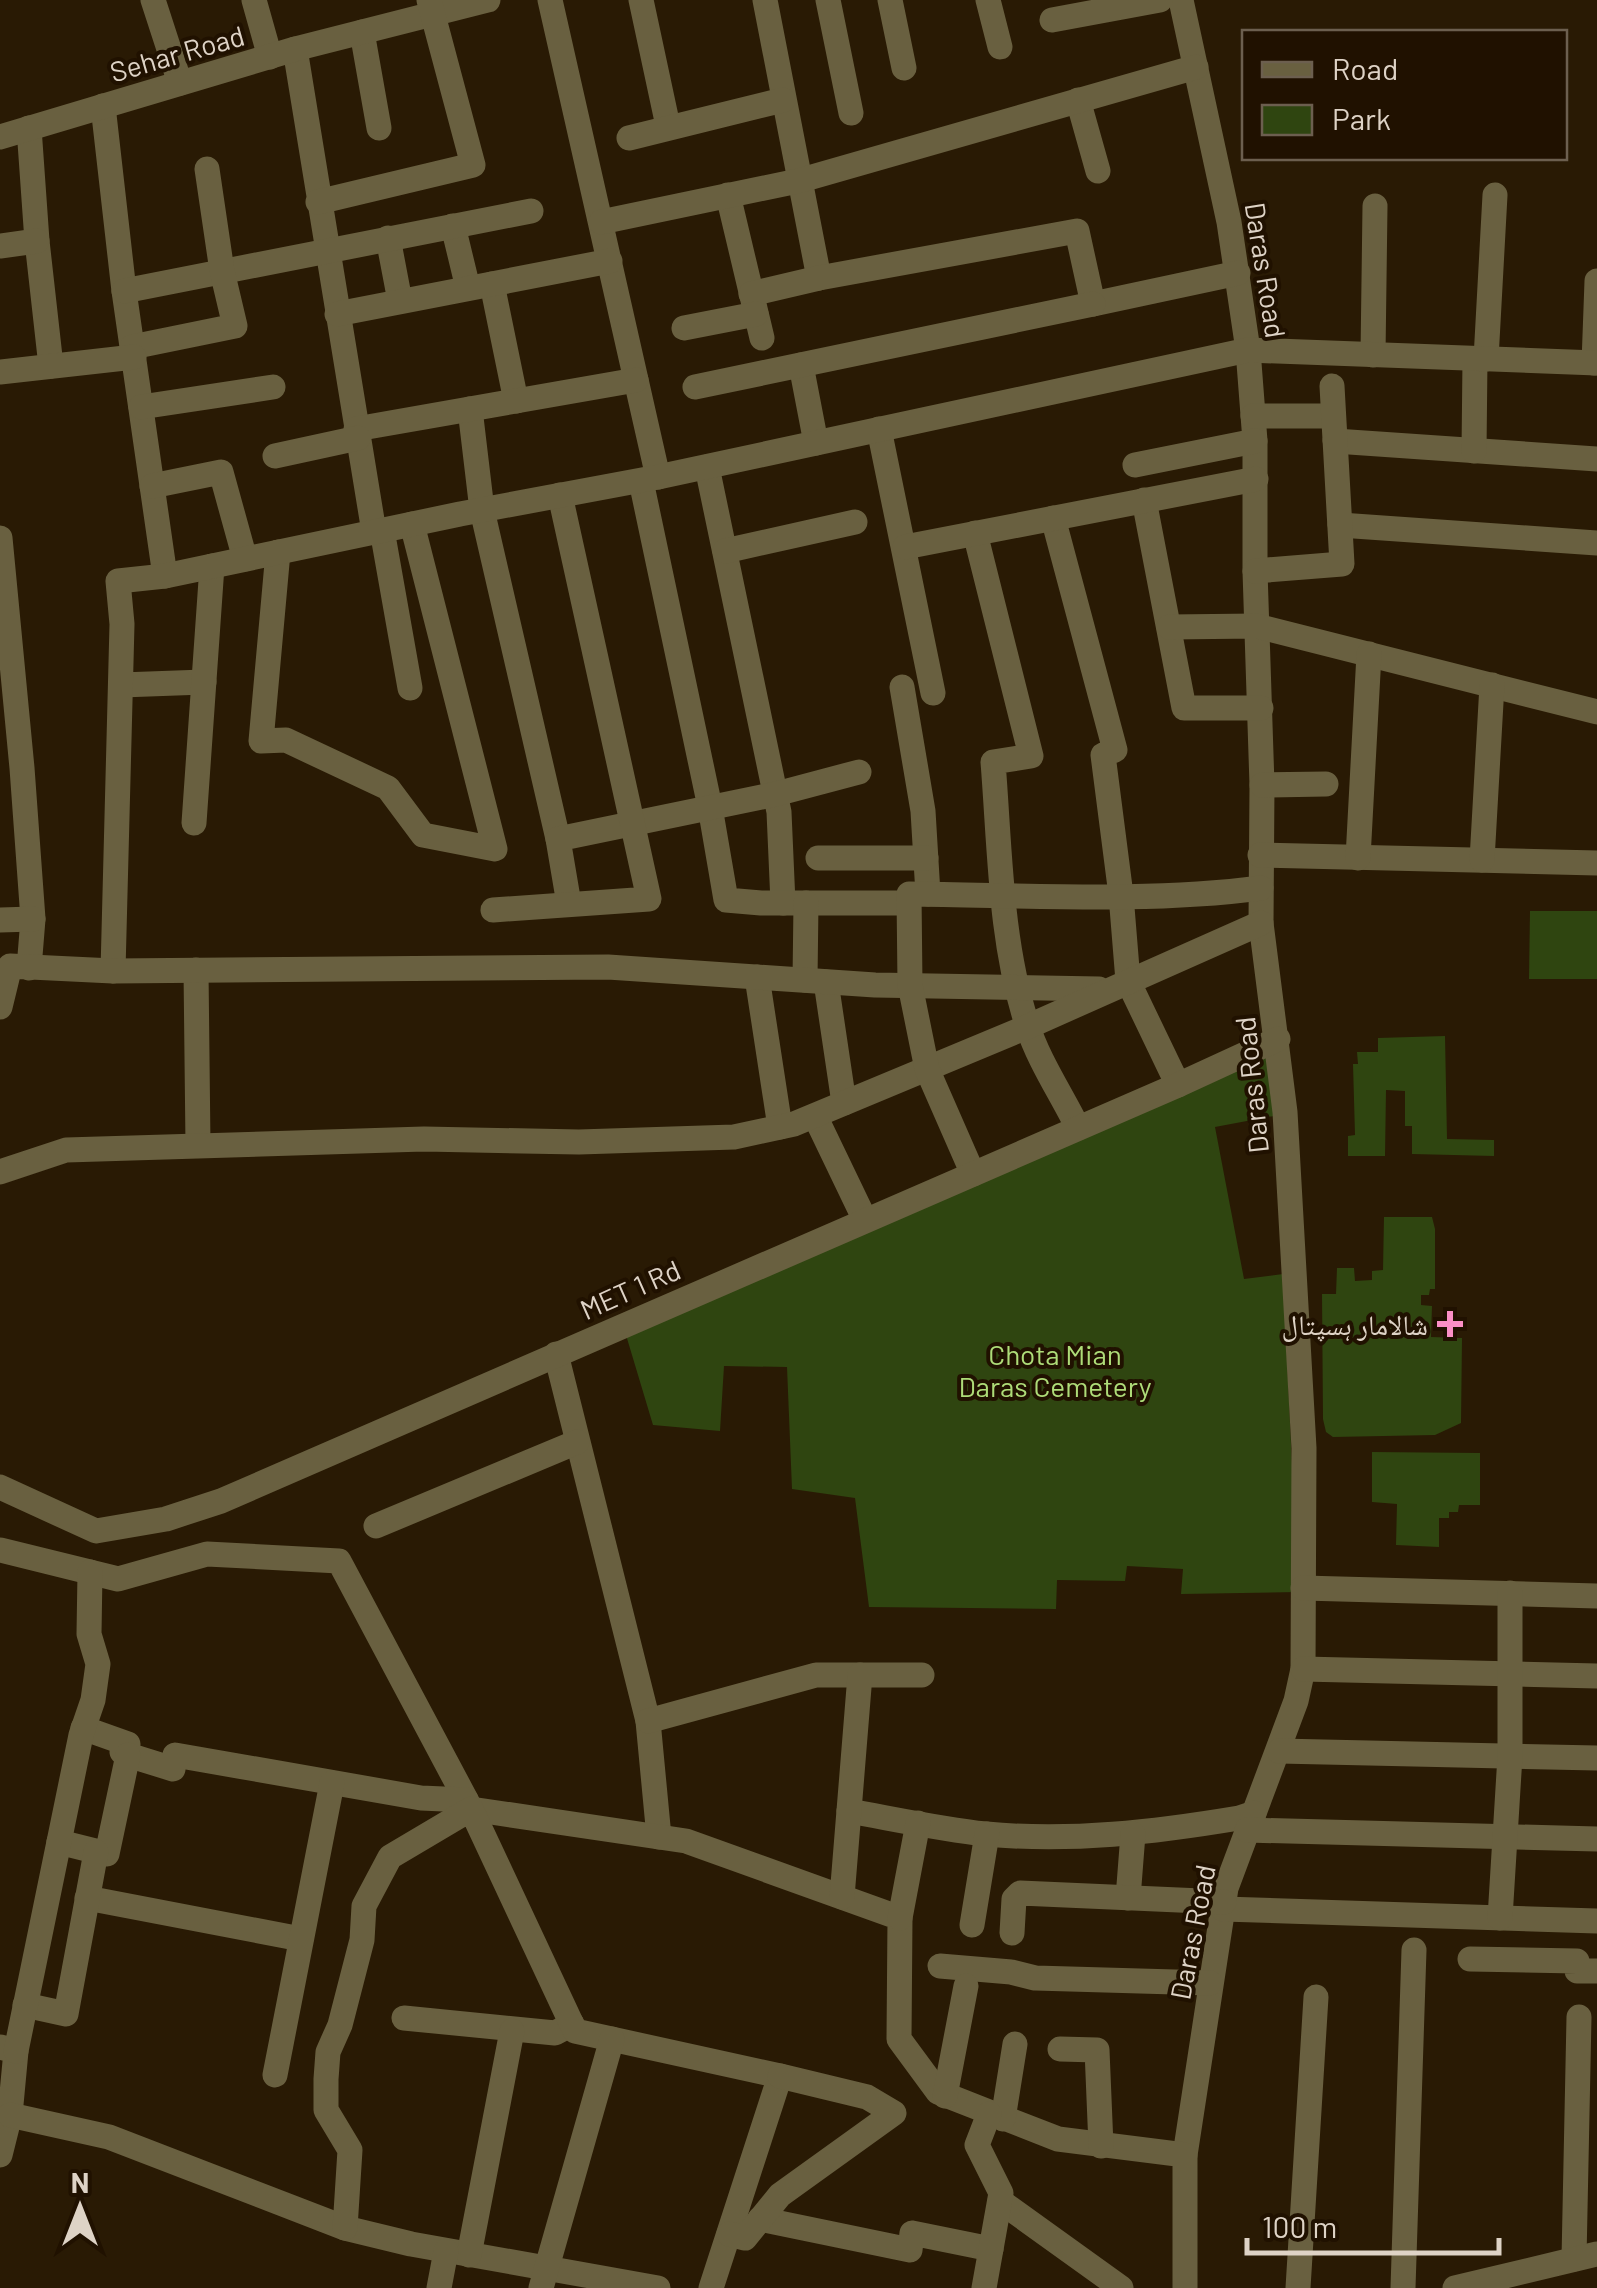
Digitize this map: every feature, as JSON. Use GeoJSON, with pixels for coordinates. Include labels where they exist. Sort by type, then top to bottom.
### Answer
{"type":"FeatureCollection","features":[{"type":"Feature","properties":{"kind":"street"},"geometry":{"type":"LineString","coordinates":[[153,0],[180,82]]}},
{"type":"Feature","properties":{"kind":"street"},"geometry":{"type":"LineString","coordinates":[[254,0],[270,58]]}},
{"type":"Feature","properties":{"kind":"street","name":"Sehar Road"},"geometry":{"type":"LineString","coordinates":[[0,138],[180,82],[362,32],[431,8],[488,0]]}},
{"type":"Feature","properties":{"kind":"street"},"geometry":{"type":"LineString","coordinates":[[550,0],[636,380],[650,479],[726,900],[1216,894],[1261,888]]}},
{"type":"Feature","properties":{"kind":"street"},"geometry":{"type":"LineString","coordinates":[[641,0],[668,126]]}},
{"type":"Feature","properties":{"kind":"street"},"geometry":{"type":"LineString","coordinates":[[765,0],[819,278]]}},
{"type":"Feature","properties":{"kind":"street"},"geometry":{"type":"LineString","coordinates":[[828,0],[852,113]]}},
{"type":"Feature","properties":{"kind":"street"},"geometry":{"type":"LineString","coordinates":[[890,0],[904,68]]}},
{"type":"Feature","properties":{"kind":"street"},"geometry":{"type":"LineString","coordinates":[[988,0],[1000,47]]}},
{"type":"Feature","properties":{"kind":"street"},"geometry":{"type":"LineString","coordinates":[[1052,20],[1160,0]]}},
{"type":"Feature","properties":{"kind":"street","name":"Daras Road"},"geometry":{"type":"LineString","coordinates":[[1181,0],[1214,142],[1248,350],[1256,479],[1262,924],[1278,1038],[1304,1448],[1303,1669],[1279,1751],[1250,1822],[1223,1906],[1185,2155],[1184,2288]]}},
{"type":"Feature","properties":{"kind":"street"},"geometry":{"type":"LineString","coordinates":[[318,202],[473,165],[431,8]]}},
{"type":"Feature","properties":{"kind":"street"},"geometry":{"type":"LineString","coordinates":[[362,32],[379,128]]}},
{"type":"Feature","properties":{"kind":"street"},"geometry":{"type":"LineString","coordinates":[[295,49],[357,433],[410,688]]}},
{"type":"Feature","properties":{"kind":"street"},"geometry":{"type":"LineString","coordinates":[[601,222],[798,181],[1196,67]]}},
{"type":"Feature","properties":{"kind":"street"},"geometry":{"type":"LineString","coordinates":[[628,138],[783,100]]}},
{"type":"Feature","properties":{"kind":"street"},"geometry":{"type":"LineString","coordinates":[[1078,100],[1098,171]]}},
{"type":"Feature","properties":{"kind":"street"},"geometry":{"type":"LineString","coordinates":[[103,106],[164,576]]}},
{"type":"Feature","properties":{"kind":"street"},"geometry":{"type":"LineString","coordinates":[[30,128],[51,366]]}},
{"type":"Feature","properties":{"kind":"street"},"geometry":{"type":"LineString","coordinates":[[0,372],[133,352],[235,326],[222,271],[207,169]]}},
{"type":"Feature","properties":{"kind":"street"},"geometry":{"type":"LineString","coordinates":[[1474,451],[1495,195]]}},
{"type":"Feature","properties":{"kind":"street"},"geometry":{"type":"LineString","coordinates":[[728,196],[756,315]]}},
{"type":"Feature","properties":{"kind":"street"},"geometry":{"type":"LineString","coordinates":[[1373,355],[1376,206]]}},
{"type":"Feature","properties":{"kind":"street"},"geometry":{"type":"LineString","coordinates":[[124,291],[531,211]]}},
{"type":"Feature","properties":{"kind":"street"},"geometry":{"type":"LineString","coordinates":[[453,226],[480,286],[516,401]]}},
{"type":"Feature","properties":{"kind":"street"},"geometry":{"type":"LineString","coordinates":[[684,328],[756,315],[819,278],[1078,231],[1093,304]]}},
{"type":"Feature","properties":{"kind":"street"},"geometry":{"type":"LineString","coordinates":[[388,238],[400,301]]}},
{"type":"Feature","properties":{"kind":"street"},"geometry":{"type":"LineString","coordinates":[[0,246],[37,241]]}},
{"type":"Feature","properties":{"kind":"street"},"geometry":{"type":"LineString","coordinates":[[337,314],[610,261]]}},
{"type":"Feature","properties":{"kind":"street"},"geometry":{"type":"LineString","coordinates":[[695,387],[1238,274]]}},
{"type":"Feature","properties":{"kind":"street"},"geometry":{"type":"LineString","coordinates":[[114,971],[122,624],[118,581],[164,576],[650,479],[1248,350],[1595,363],[1597,281]]}},
{"type":"Feature","properties":{"kind":"street"},"geometry":{"type":"LineString","coordinates":[[801,364],[816,443]]}},
{"type":"Feature","properties":{"kind":"street"},"geometry":{"type":"LineString","coordinates":[[275,456],[357,433],[470,409],[636,380]]}},
{"type":"Feature","properties":{"kind":"street"},"geometry":{"type":"LineString","coordinates":[[1255,570],[1342,564],[1332,386]]}},
{"type":"Feature","properties":{"kind":"street"},"geometry":{"type":"LineString","coordinates":[[141,407],[273,387]]}},
{"type":"Feature","properties":{"kind":"street"},"geometry":{"type":"LineString","coordinates":[[470,409],[482,510],[558,839],[569,904]]}},
{"type":"Feature","properties":{"kind":"street"},"geometry":{"type":"LineString","coordinates":[[879,429],[933,693]]}},
{"type":"Feature","properties":{"kind":"street"},"geometry":{"type":"LineString","coordinates":[[1135,465],[1254,429],[1334,429],[1474,451],[1597,459]]}},
{"type":"Feature","properties":{"kind":"street"},"geometry":{"type":"LineString","coordinates":[[707,467],[776,794],[794,902],[844,1104]]}},
{"type":"Feature","properties":{"kind":"street"},"geometry":{"type":"LineString","coordinates":[[152,486],[221,472],[245,559]]}},
{"type":"Feature","properties":{"kind":"street"},"geometry":{"type":"LineString","coordinates":[[905,547],[1256,479]]}},
{"type":"Feature","properties":{"kind":"street"},"geometry":{"type":"LineString","coordinates":[[493,910],[649,900],[560,495]]}},
{"type":"Feature","properties":{"kind":"street"},"geometry":{"type":"LineString","coordinates":[[1144,500],[1184,708],[1261,708]]}},
{"type":"Feature","properties":{"kind":"street"},"geometry":{"type":"LineString","coordinates":[[1052,518],[1115,750],[1103,755],[1121,895],[1118,985],[1178,1085]]}},
{"type":"Feature","properties":{"kind":"street"},"geometry":{"type":"LineString","coordinates":[[724,550],[854,522]]}},
{"type":"Feature","properties":{"kind":"street"},"geometry":{"type":"LineString","coordinates":[[278,552],[261,741],[286,740],[388,788],[423,835],[495,849],[412,524]]}},
{"type":"Feature","properties":{"kind":"street"},"geometry":{"type":"LineString","coordinates":[[1340,524],[1597,544]]}},
{"type":"Feature","properties":{"kind":"street"},"geometry":{"type":"LineString","coordinates":[[975,533],[1031,756],[994,762],[1003,894],[1018,988],[1027,1027],[1078,1128]]}},
{"type":"Feature","properties":{"kind":"street"},"geometry":{"type":"LineString","coordinates":[[0,538],[11,768],[32,919],[28,968]]}},
{"type":"Feature","properties":{"kind":"street"},"geometry":{"type":"LineString","coordinates":[[194,822],[212,566]]}},
{"type":"Feature","properties":{"kind":"street"},"geometry":{"type":"LineString","coordinates":[[1168,627],[1256,626],[1597,712]]}},
{"type":"Feature","properties":{"kind":"street"},"geometry":{"type":"LineString","coordinates":[[1358,858],[1369,654]]}},
{"type":"Feature","properties":{"kind":"street"},"geometry":{"type":"LineString","coordinates":[[120,684],[204,682]]}},
{"type":"Feature","properties":{"kind":"street"},"geometry":{"type":"LineString","coordinates":[[1482,860],[1492,685]]}},
{"type":"Feature","properties":{"kind":"street"},"geometry":{"type":"LineString","coordinates":[[902,686],[923,811],[926,858],[910,985],[927,1068],[973,1174]]}},
{"type":"Feature","properties":{"kind":"street"},"geometry":{"type":"LineString","coordinates":[[558,839],[776,794],[859,772]]}},
{"type":"Feature","properties":{"kind":"street"},"geometry":{"type":"LineString","coordinates":[[1262,784],[1326,784]]}},
{"type":"Feature","properties":{"kind":"street"},"geometry":{"type":"LineString","coordinates":[[1260,855],[1597,863]]}},
{"type":"Feature","properties":{"kind":"street"},"geometry":{"type":"LineString","coordinates":[[818,858],[926,858]]}},
{"type":"Feature","properties":{"kind":"street"},"geometry":{"type":"LineString","coordinates":[[0,920],[32,919]]}},
{"type":"Feature","properties":{"kind":"street"},"geometry":{"type":"LineString","coordinates":[[0,1172],[66,1150],[424,1140],[579,1142],[734,1137],[780,1128],[1027,1027],[1262,924]]}},
{"type":"Feature","properties":{"kind":"street"},"geometry":{"type":"LineString","coordinates":[[0,1007],[10,966],[114,971],[608,966],[910,985],[1118,985]]}},
{"type":"Feature","properties":{"kind":"street"},"geometry":{"type":"LineString","coordinates":[[196,970],[198,1145]]}},
{"type":"Feature","properties":{"kind":"street"},"geometry":{"type":"LineString","coordinates":[[757,977],[780,1128]]}},
{"type":"Feature","properties":{"kind":"street","name":"MET 1 Rd"},"geometry":{"type":"LineString","coordinates":[[0,1487],[96,1531],[166,1519],[221,1501],[1278,1038]]}},
{"type":"Feature","properties":{"kind":"street"},"geometry":{"type":"LineString","coordinates":[[815,1116],[865,1220]]}},
{"type":"Feature","properties":{"kind":"street"},"geometry":{"type":"LineString","coordinates":[[556,1354],[648,1721],[660,1837]]}},
{"type":"Feature","properties":{"kind":"street"},"geometry":{"type":"LineString","coordinates":[[376,1526],[577,1442]]}},
{"type":"Feature","properties":{"kind":"street"},"geometry":{"type":"LineString","coordinates":[[0,1550],[118,1579],[206,1554],[340,1560],[468,1804],[575,2031],[866,2097],[894,2113],[780,2194],[745,2238],[728,2234]]}},
{"type":"Feature","properties":{"kind":"street"},"geometry":{"type":"LineString","coordinates":[[0,2155],[10,2115],[8,2049],[25,2005],[58,1842],[93,1700],[98,1664],[89,1634],[90,1572]]}},
{"type":"Feature","properties":{"kind":"street"},"geometry":{"type":"LineString","coordinates":[[1303,1588],[1597,1596]]}},
{"type":"Feature","properties":{"kind":"street"},"geometry":{"type":"LineString","coordinates":[[1500,1918],[1510,1756],[1510,1594]]}},
{"type":"Feature","properties":{"kind":"street"},"geometry":{"type":"LineString","coordinates":[[1303,1669],[1597,1676]]}},
{"type":"Feature","properties":{"kind":"street"},"geometry":{"type":"LineString","coordinates":[[648,1721],[816,1675],[922,1675]]}},
{"type":"Feature","properties":{"kind":"street"},"geometry":{"type":"LineString","coordinates":[[842,1897],[860,1675]]}},
{"type":"Feature","properties":{"kind":"street"},"geometry":{"type":"LineString","coordinates":[[84,1728],[128,1744],[122,1752],[128,1755],[173,1769],[175,1755],[686,1841],[900,1918]]}},
{"type":"Feature","properties":{"kind":"street"},"geometry":{"type":"LineString","coordinates":[[1279,1751],[1597,1758]]}},
{"type":"Feature","properties":{"kind":"street"},"geometry":{"type":"LineString","coordinates":[[58,1842],[107,1854],[128,1755]]}},
{"type":"Feature","properties":{"kind":"street"},"geometry":{"type":"LineString","coordinates":[[274,2075],[332,1783]]}},
{"type":"Feature","properties":{"kind":"street"},"geometry":{"type":"LineString","coordinates":[[346,2228],[350,2150],[326,2110],[326,2079],[328,2052],[340,2025],[358,1955],[364,1906],[390,1857],[468,1804]]}},
{"type":"Feature","properties":{"kind":"street"},"geometry":{"type":"LineString","coordinates":[[849,1811],[987,1834],[1133,1834],[1239,1818],[1250,1822],[1503,1837],[1597,1839]]}},
{"type":"Feature","properties":{"kind":"street"},"geometry":{"type":"LineString","coordinates":[[918,1822],[900,1918],[899,2039],[938,2092],[1058,2138],[1185,2155]]}},
{"type":"Feature","properties":{"kind":"street"},"geometry":{"type":"LineString","coordinates":[[972,1925],[987,1834]]}},
{"type":"Feature","properties":{"kind":"street"},"geometry":{"type":"LineString","coordinates":[[1128,1898],[1133,1834]]}},
{"type":"Feature","properties":{"kind":"street"},"geometry":{"type":"LineString","coordinates":[[25,2005],[66,2014],[96,1852]]}},
{"type":"Feature","properties":{"kind":"street"},"geometry":{"type":"LineString","coordinates":[[1012,1933],[1014,1900],[1020,1893],[1223,1906],[1597,1921]]}},
{"type":"Feature","properties":{"kind":"street"},"geometry":{"type":"LineString","coordinates":[[87,1898],[302,1939]]}},
{"type":"Feature","properties":{"kind":"street"},"geometry":{"type":"LineString","coordinates":[[1403,2288],[1414,1950]]}},
{"type":"Feature","properties":{"kind":"street"},"geometry":{"type":"LineString","coordinates":[[1470,1958],[1577,1961],[1577,1971],[1597,1971]]}},
{"type":"Feature","properties":{"kind":"street"},"geometry":{"type":"LineString","coordinates":[[940,1966],[1035,1978],[1210,1983]]}},
{"type":"Feature","properties":{"kind":"street"},"geometry":{"type":"LineString","coordinates":[[945,2096],[966,1986]]}},
{"type":"Feature","properties":{"kind":"street"},"geometry":{"type":"LineString","coordinates":[[1298,2288],[1316,1997]]}},
{"type":"Feature","properties":{"kind":"street"},"geometry":{"type":"LineString","coordinates":[[1454,2288],[1585,2256],[1579,2017]]}},
{"type":"Feature","properties":{"kind":"street"},"geometry":{"type":"LineString","coordinates":[[404,2018],[555,2033],[572,2024]]}},
{"type":"Feature","properties":{"kind":"street"},"geometry":{"type":"LineString","coordinates":[[439,2288],[458,2253],[512,2031]]}},
{"type":"Feature","properties":{"kind":"street"},"geometry":{"type":"LineString","coordinates":[[544,2278],[612,2039]]}},
{"type":"Feature","properties":{"kind":"street"},"geometry":{"type":"LineString","coordinates":[[984,2288],[1001,2193],[977,2145],[996,2116],[1015,2044]]}},
{"type":"Feature","properties":{"kind":"street"},"geometry":{"type":"LineString","coordinates":[[1060,2049],[1097,2050],[1101,2146]]}},
{"type":"Feature","properties":{"kind":"street"},"geometry":{"type":"LineString","coordinates":[[711,2288],[780,2076]]}},
{"type":"Feature","properties":{"kind":"street"},"geometry":{"type":"LineString","coordinates":[[10,2115],[110,2137],[346,2228],[458,2253],[544,2278],[658,2288]]}},
{"type":"Feature","properties":{"kind":"street"},"geometry":{"type":"LineString","coordinates":[[1000,2201],[1121,2288]]}},
{"type":"Feature","properties":{"kind":"street"},"geometry":{"type":"LineString","coordinates":[[760,2219],[910,2250],[912,2232],[991,2249]]}},
{"type":"Feature","properties":{"kind":"green space"},"geometry":{"type":"Polygon","coordinates":[[[1530,911],[1597,911],[1597,979],[1529,979],[1530,911]]]}},
{"type":"Feature","properties":{"kind":"green space"},"geometry":{"type":"Polygon","coordinates":[[[1445,1036],[1447,1139],[1494,1140],[1494,1156],[1412,1154],[1412,1126],[1405,1126],[1405,1091],[1386,1090],[1385,1156],[1348,1156],[1348,1136],[1355,1135],[1353,1064],[1358,1064],[1357,1052],[1378,1052],[1378,1038],[1445,1036]]]}},
{"type":"Feature","properties":{"kind":"green space","name":"Chota Mian Daras Cemetery"},"geometry":{"type":"Polygon","coordinates":[[[1274,1045],[1279,1115],[1215,1127],[1244,1279],[1283,1274],[1298,1592],[1181,1594],[1183,1569],[1127,1566],[1125,1581],[1057,1580],[1056,1609],[869,1607],[855,1498],[792,1489],[787,1367],[724,1366],[720,1431],[653,1425],[626,1335],[1274,1045]]]}},
{"type":"Feature","properties":{"kind":"green space"},"geometry":{"type":"Polygon","coordinates":[[[1384,1217],[1432,1217],[1435,1289],[1430,1289],[1429,1295],[1421,1295],[1421,1305],[1432,1306],[1431,1337],[1462,1338],[1461,1423],[1435,1435],[1333,1437],[1326,1432],[1323,1419],[1322,1294],[1336,1294],[1337,1268],[1354,1268],[1355,1281],[1372,1280],[1372,1271],[1383,1270],[1384,1217]]]}},
{"type":"Feature","properties":{"kind":"green space"},"geometry":{"type":"Polygon","coordinates":[[[1372,1452],[1480,1453],[1480,1505],[1459,1505],[1458,1512],[1449,1512],[1449,1518],[1439,1518],[1439,1547],[1396,1545],[1397,1504],[1372,1502],[1372,1452]]]}},
{"type":"Feature","properties":{"kind":"place","name":"شالامار ہسپتال"},"geometry":{"type":"Point","coordinates":[1450,1324]}}]}
